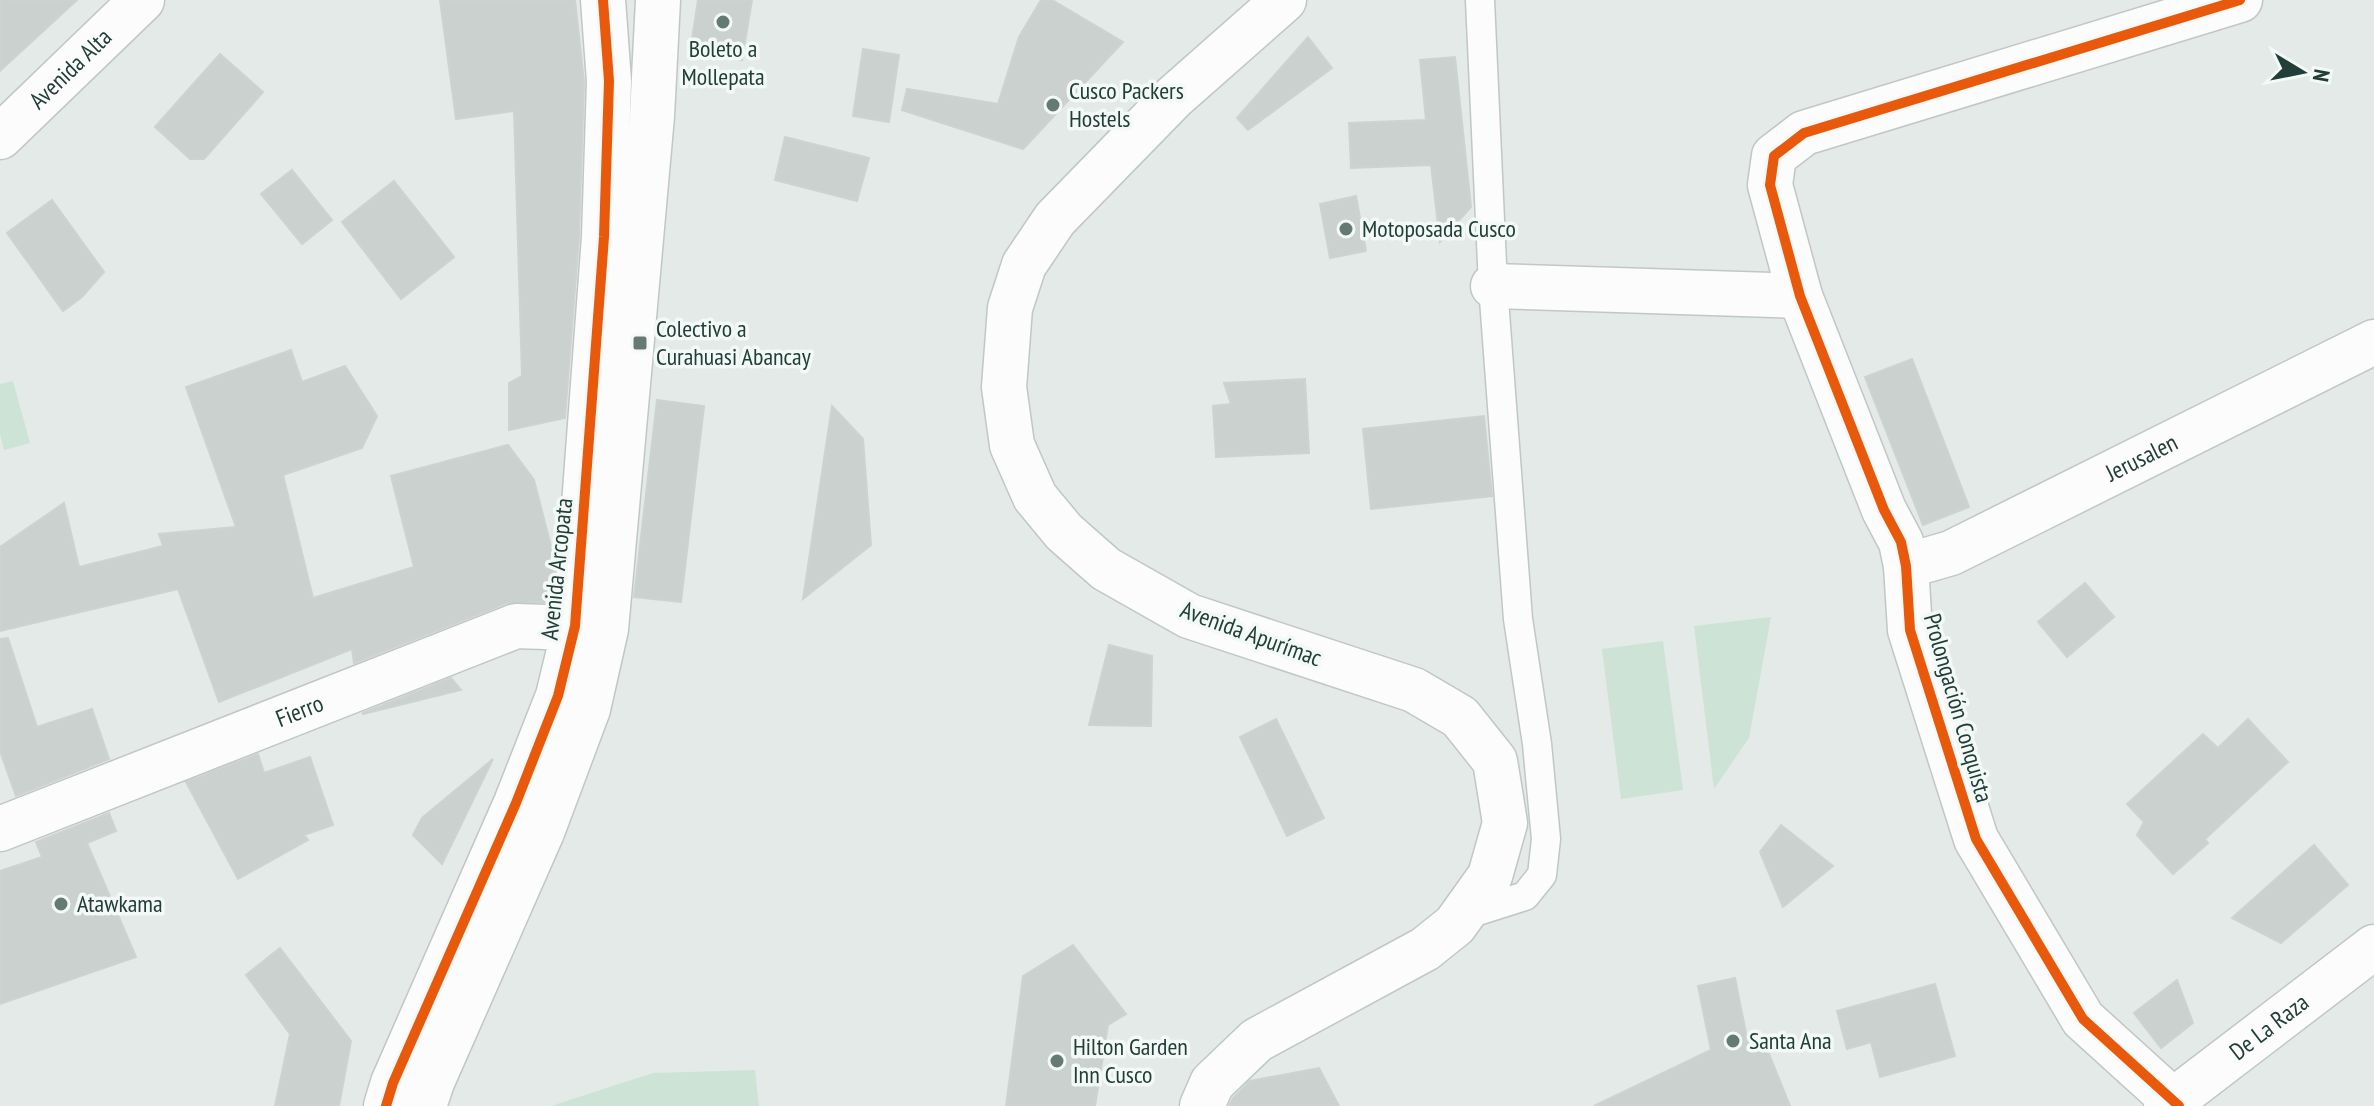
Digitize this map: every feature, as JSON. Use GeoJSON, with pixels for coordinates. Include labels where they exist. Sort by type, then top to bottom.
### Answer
{"type":"FeatureCollection","features":[{"type":"Feature","properties":{"kind":"street","name":"Avenida Alta"},"geometry":{"type":"LineString","coordinates":[[0,137],[142,0]]}},
{"type":"Feature","properties":{"kind":"street","name":"Avenida Arcopata"},"geometry":{"type":"LineString","coordinates":[[424,1106],[542,832],[588,709],[609,81],[603,0]]}},
{"type":"Feature","properties":{"kind":"street","name":"Avenida Arcopata"},"geometry":{"type":"LineString","coordinates":[[386,1106],[393,1083],[516,803],[558,696],[591,628],[652,116],[658,0]]}},
{"type":"Feature","properties":{"kind":"street","name":"Avenida Apurímac"},"geometry":{"type":"LineString","coordinates":[[1202,1106],[1212,1083],[1257,1040],[1425,949],[1462,916],[1490,876],[1505,823],[1495,761],[1460,717],[1414,690],[1189,616],[1106,569],[1064,532],[1035,497],[1012,445],[1004,387],[1010,308],[1024,265],[1055,219],[1174,97],[1284,0]]}},
{"type":"Feature","properties":{"kind":"street","name":"Prolongación Conquista"},"geometry":{"type":"LineString","coordinates":[[2173,1105],[2083,1019],[1976,839],[1910,630],[1906,566],[1901,542],[1884,510],[1800,296],[1770,185],[1774,156],[1804,133],[2240,0]]}},
{"type":"Feature","properties":{"kind":"street"},"geometry":{"type":"LineString","coordinates":[[1493,286],[1800,296]]}},
{"type":"Feature","properties":{"kind":"street","name":"Jerusalen"},"geometry":{"type":"LineString","coordinates":[[1906,566],[1951,553],[2374,342]]}},
{"type":"Feature","properties":{"kind":"street","name":"Fierro"},"geometry":{"type":"LineString","coordinates":[[0,829],[516,626],[591,628]]}},
{"type":"Feature","properties":{"kind":"street","name":"De La Raza"},"geometry":{"type":"LineString","coordinates":[[2173,1105],[2374,947]]}},
{"type":"Feature","properties":{"kind":"lane"},"geometry":{"type":"LineString","coordinates":[[1462,916],[1525,896],[1542,875],[1546,839],[1537,744],[1518,619],[1493,286],[1480,0]]}},
{"type":"Feature","properties":{"kind":"green space"},"geometry":{"type":"Polygon","coordinates":[[[13,381],[30,443],[4,450],[0,434],[0,384],[13,381]]]}},
{"type":"Feature","properties":{"kind":"green space"},"geometry":{"type":"Polygon","coordinates":[[[1771,617],[1749,738],[1714,789],[1694,626],[1771,617]]]}},
{"type":"Feature","properties":{"kind":"green space"},"geometry":{"type":"Polygon","coordinates":[[[1663,641],[1683,790],[1621,799],[1602,649],[1663,641]]]}},
{"type":"Feature","properties":{"kind":"green space"},"geometry":{"type":"Polygon","coordinates":[[[755,1070],[759,1106],[551,1106],[653,1073],[755,1070]]]}},
{"type":"Feature","properties":{"kind":"building"},"geometry":{"type":"Polygon","coordinates":[[[0,0],[77,0],[0,71],[0,0]]]}},
{"type":"Feature","properties":{"kind":"building"},"geometry":{"type":"Polygon","coordinates":[[[440,0],[575,0],[584,82],[579,236],[565,418],[509,430],[509,383],[522,376],[514,111],[456,119],[440,0]]]}},
{"type":"Feature","properties":{"kind":"building"},"geometry":{"type":"Polygon","coordinates":[[[698,0],[752,0],[742,60],[690,52],[698,0]]]}},
{"type":"Feature","properties":{"kind":"building"},"geometry":{"type":"Polygon","coordinates":[[[1041,0],[1052,0],[1123,42],[1023,149],[902,110],[907,89],[998,104],[1019,37],[1041,0]]]}},
{"type":"Feature","properties":{"kind":"building"},"geometry":{"type":"Polygon","coordinates":[[[1308,37],[1332,68],[1248,130],[1237,118],[1308,37]]]}},
{"type":"Feature","properties":{"kind":"building"},"geometry":{"type":"Polygon","coordinates":[[[863,49],[899,55],[889,122],[853,116],[863,49]]]}},
{"type":"Feature","properties":{"kind":"building"},"geometry":{"type":"Polygon","coordinates":[[[220,54],[263,92],[204,159],[190,159],[155,127],[220,54]]]}},
{"type":"Feature","properties":{"kind":"building"},"geometry":{"type":"Polygon","coordinates":[[[1455,57],[1471,207],[1440,242],[1431,165],[1351,168],[1349,123],[1426,120],[1420,60],[1455,57]]]}},
{"type":"Feature","properties":{"kind":"building"},"geometry":{"type":"Polygon","coordinates":[[[785,137],[869,158],[857,201],[775,180],[785,137]]]}},
{"type":"Feature","properties":{"kind":"building"},"geometry":{"type":"Polygon","coordinates":[[[292,170],[332,220],[302,244],[261,194],[292,170]]]}},
{"type":"Feature","properties":{"kind":"building"},"geometry":{"type":"Polygon","coordinates":[[[394,181],[454,257],[401,299],[342,222],[394,181]]]}},
{"type":"Feature","properties":{"kind":"building"},"geometry":{"type":"Polygon","coordinates":[[[1356,196],[1366,251],[1330,258],[1320,204],[1356,196]]]}},
{"type":"Feature","properties":{"kind":"building"},"geometry":{"type":"Polygon","coordinates":[[[52,200],[104,272],[82,297],[63,311],[7,233],[52,200]]]}},
{"type":"Feature","properties":{"kind":"building"},"geometry":{"type":"Polygon","coordinates":[[[291,350],[302,382],[345,366],[377,416],[362,448],[283,475],[313,598],[414,567],[391,476],[508,445],[534,480],[555,562],[552,602],[507,603],[354,663],[352,649],[219,702],[178,589],[0,631],[0,547],[64,503],[79,567],[163,546],[159,534],[236,527],[186,387],[291,350]]]}},
{"type":"Feature","properties":{"kind":"building"},"geometry":{"type":"Polygon","coordinates":[[[1912,359],[1969,507],[1923,525],[1865,377],[1912,359]]]}},
{"type":"Feature","properties":{"kind":"building"},"geometry":{"type":"Polygon","coordinates":[[[1305,379],[1309,453],[1216,457],[1213,406],[1231,404],[1224,383],[1305,379]]]}},
{"type":"Feature","properties":{"kind":"building"},"geometry":{"type":"Polygon","coordinates":[[[657,400],[704,406],[681,602],[634,597],[657,400]]]}},
{"type":"Feature","properties":{"kind":"building"},"geometry":{"type":"Polygon","coordinates":[[[832,406],[863,439],[871,545],[803,599],[832,406]]]}},
{"type":"Feature","properties":{"kind":"building"},"geometry":{"type":"Polygon","coordinates":[[[1484,416],[1492,496],[1371,509],[1363,429],[1484,416]]]}},
{"type":"Feature","properties":{"kind":"building"},"geometry":{"type":"Polygon","coordinates":[[[2085,583],[2114,617],[2067,657],[2038,622],[2085,583]]]}},
{"type":"Feature","properties":{"kind":"building"},"geometry":{"type":"Polygon","coordinates":[[[8,638],[37,727],[92,709],[109,759],[16,796],[0,751],[0,639],[8,638]]]}},
{"type":"Feature","properties":{"kind":"building"},"geometry":{"type":"Polygon","coordinates":[[[1109,645],[1152,656],[1151,726],[1089,725],[1109,645]]]}},
{"type":"Feature","properties":{"kind":"building"},"geometry":{"type":"Polygon","coordinates":[[[451,678],[461,690],[363,714],[363,713],[451,678]]]}},
{"type":"Feature","properties":{"kind":"building"},"geometry":{"type":"Polygon","coordinates":[[[1276,719],[1324,818],[1287,836],[1240,737],[1276,719]]]}},
{"type":"Feature","properties":{"kind":"building"},"geometry":{"type":"Polygon","coordinates":[[[2248,719],[2288,762],[2205,839],[2208,843],[2173,874],[2137,835],[2144,822],[2127,804],[2203,734],[2218,748],[2248,719]]]}},
{"type":"Feature","properties":{"kind":"building"},"geometry":{"type":"Polygon","coordinates":[[[258,754],[264,773],[310,757],[333,825],[304,835],[308,840],[238,879],[186,782],[258,754]]]}},
{"type":"Feature","properties":{"kind":"building"},"geometry":{"type":"Polygon","coordinates":[[[493,759],[442,864],[413,835],[422,818],[493,759]]]}},
{"type":"Feature","properties":{"kind":"building"},"geometry":{"type":"Polygon","coordinates":[[[109,813],[116,831],[87,843],[136,957],[0,1004],[0,871],[42,857],[36,842],[109,813]]]}},
{"type":"Feature","properties":{"kind":"building"},"geometry":{"type":"Polygon","coordinates":[[[1781,825],[1833,866],[1783,907],[1760,852],[1781,825]]]}},
{"type":"Feature","properties":{"kind":"building"},"geometry":{"type":"Polygon","coordinates":[[[2314,845],[2348,885],[2281,943],[2232,918],[2314,845]]]}},
{"type":"Feature","properties":{"kind":"building","name":"Hilton Garden Inn Cusco"},"geometry":{"type":"Polygon","coordinates":[[[1073,945],[1126,1014],[1108,1025],[1095,1106],[1006,1106],[1023,976],[1073,945]]]}},
{"type":"Feature","properties":{"kind":"building"},"geometry":{"type":"Polygon","coordinates":[[[280,948],[351,1041],[339,1106],[275,1106],[290,1034],[246,975],[280,948]]]}},
{"type":"Feature","properties":{"kind":"building","name":"Santa Ana"},"geometry":{"type":"Polygon","coordinates":[[[1735,978],[1747,1038],[1765,1044],[1790,1106],[1594,1106],[1711,1050],[1698,986],[1735,978]]]}},
{"type":"Feature","properties":{"kind":"building"},"geometry":{"type":"Polygon","coordinates":[[[2177,980],[2193,1023],[2161,1048],[2134,1013],[2177,980]]]}},
{"type":"Feature","properties":{"kind":"building"},"geometry":{"type":"Polygon","coordinates":[[[1935,984],[1955,1056],[1880,1077],[1871,1042],[1847,1049],[1837,1011],[1935,984]]]}},
{"type":"Feature","properties":{"kind":"building"},"geometry":{"type":"Polygon","coordinates":[[[1319,1068],[1339,1106],[1229,1106],[1250,1081],[1319,1068]]]}},
{"type":"Feature","properties":{"kind":"cycle path"},"geometry":{"type":"LineString","coordinates":[[386,1106],[393,1083],[516,803],[558,696],[575,626],[604,237],[609,81],[603,0]]}},
{"type":"Feature","properties":{"kind":"cycle path"},"geometry":{"type":"LineString","coordinates":[[2179,1106],[2083,1019],[1976,839],[1910,630],[1906,566],[1901,542],[1884,510],[1800,296],[1770,185],[1774,156],[1804,133],[2240,0]]}},
{"type":"Feature","properties":{"kind":"place","name":"Boleto a Mollepata"},"geometry":{"type":"Point","coordinates":[723,22]}},
{"type":"Feature","properties":{"kind":"place","name":"Cusco Packers Hostels"},"geometry":{"type":"Point","coordinates":[1053,105]}},
{"type":"Feature","properties":{"kind":"place","name":"Motoposada Cusco"},"geometry":{"type":"Point","coordinates":[1346,229]}},
{"type":"Feature","properties":{"kind":"place","name":"Colectivo a Curahuasi Abancay"},"geometry":{"type":"Point","coordinates":[640,343]}},
{"type":"Feature","properties":{"kind":"place","name":"Atawkama"},"geometry":{"type":"Point","coordinates":[61,904]}},
{"type":"Feature","properties":{"kind":"place","name":"Santa Ana"},"geometry":{"type":"Point","coordinates":[1733,1041]}},
{"type":"Feature","properties":{"kind":"place","name":"Hilton Garden Inn Cusco"},"geometry":{"type":"Point","coordinates":[1057,1061]}}]}
